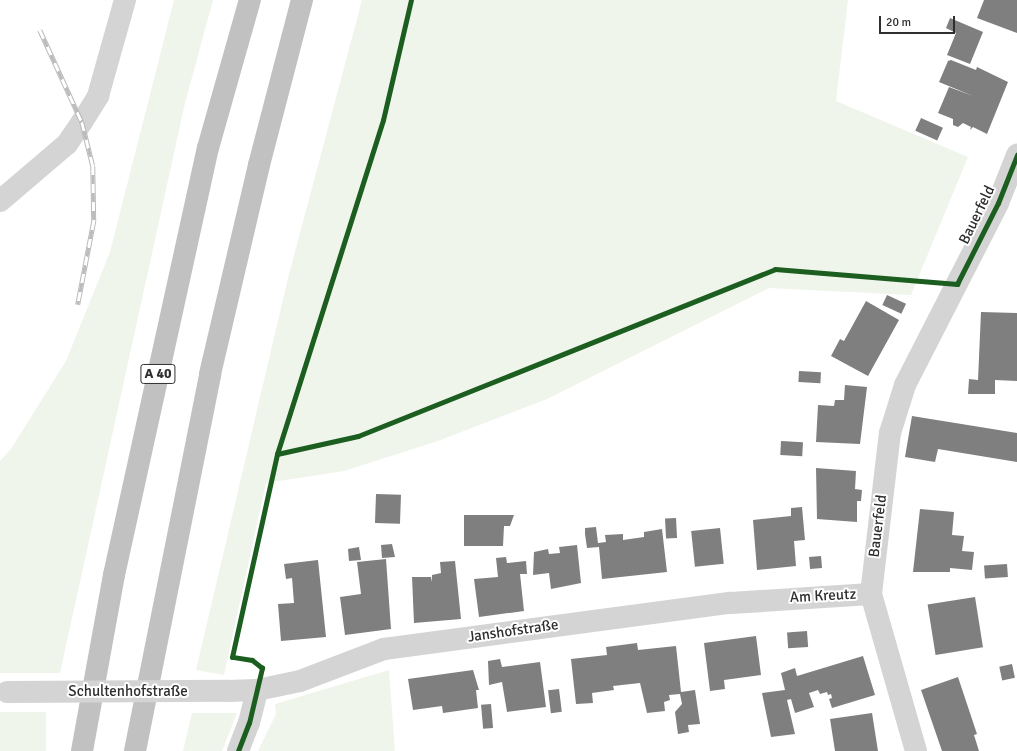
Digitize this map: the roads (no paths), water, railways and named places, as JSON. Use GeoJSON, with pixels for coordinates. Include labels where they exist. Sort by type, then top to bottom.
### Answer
{"type":"FeatureCollection","features":[{"type":"Feature","properties":{"kind":"highway","name":"A 40"},"geometry":{"type":"LineString","coordinates":[[82,751],[114,576],[208,148],[250,0]]}},
{"type":"Feature","properties":{"kind":"highway"},"geometry":{"type":"LineString","coordinates":[[135,751],[210,374],[259,164],[302,0]]}},
{"type":"Feature","properties":{"kind":"street"},"geometry":{"type":"LineString","coordinates":[[0,201],[67,144],[82,122],[98,96],[125,0]]}},
{"type":"Feature","properties":{"kind":"street","name":"Bauerfeld"},"geometry":{"type":"LineString","coordinates":[[916,751],[871,594],[895,411],[905,385],[998,203],[1017,155]]}},
{"type":"Feature","properties":{"kind":"street","name":"Am Kreutz"},"geometry":{"type":"LineString","coordinates":[[775,598],[871,594]]}},
{"type":"Feature","properties":{"kind":"street","name":"Janshofstraße"},"geometry":{"type":"LineString","coordinates":[[257,690],[300,681],[384,649],[775,598]]}},
{"type":"Feature","properties":{"kind":"street"},"geometry":{"type":"LineString","coordinates":[[238,751],[249,722],[257,690]]}},
{"type":"Feature","properties":{"kind":"street","name":"Schultenhofstraße"},"geometry":{"type":"LineString","coordinates":[[3,692],[257,690]]}},
{"type":"Feature","properties":{"kind":"railway"},"geometry":{"type":"LineString","coordinates":[[40,30],[82,122],[93,166],[94,221],[78,304]]}}]}
